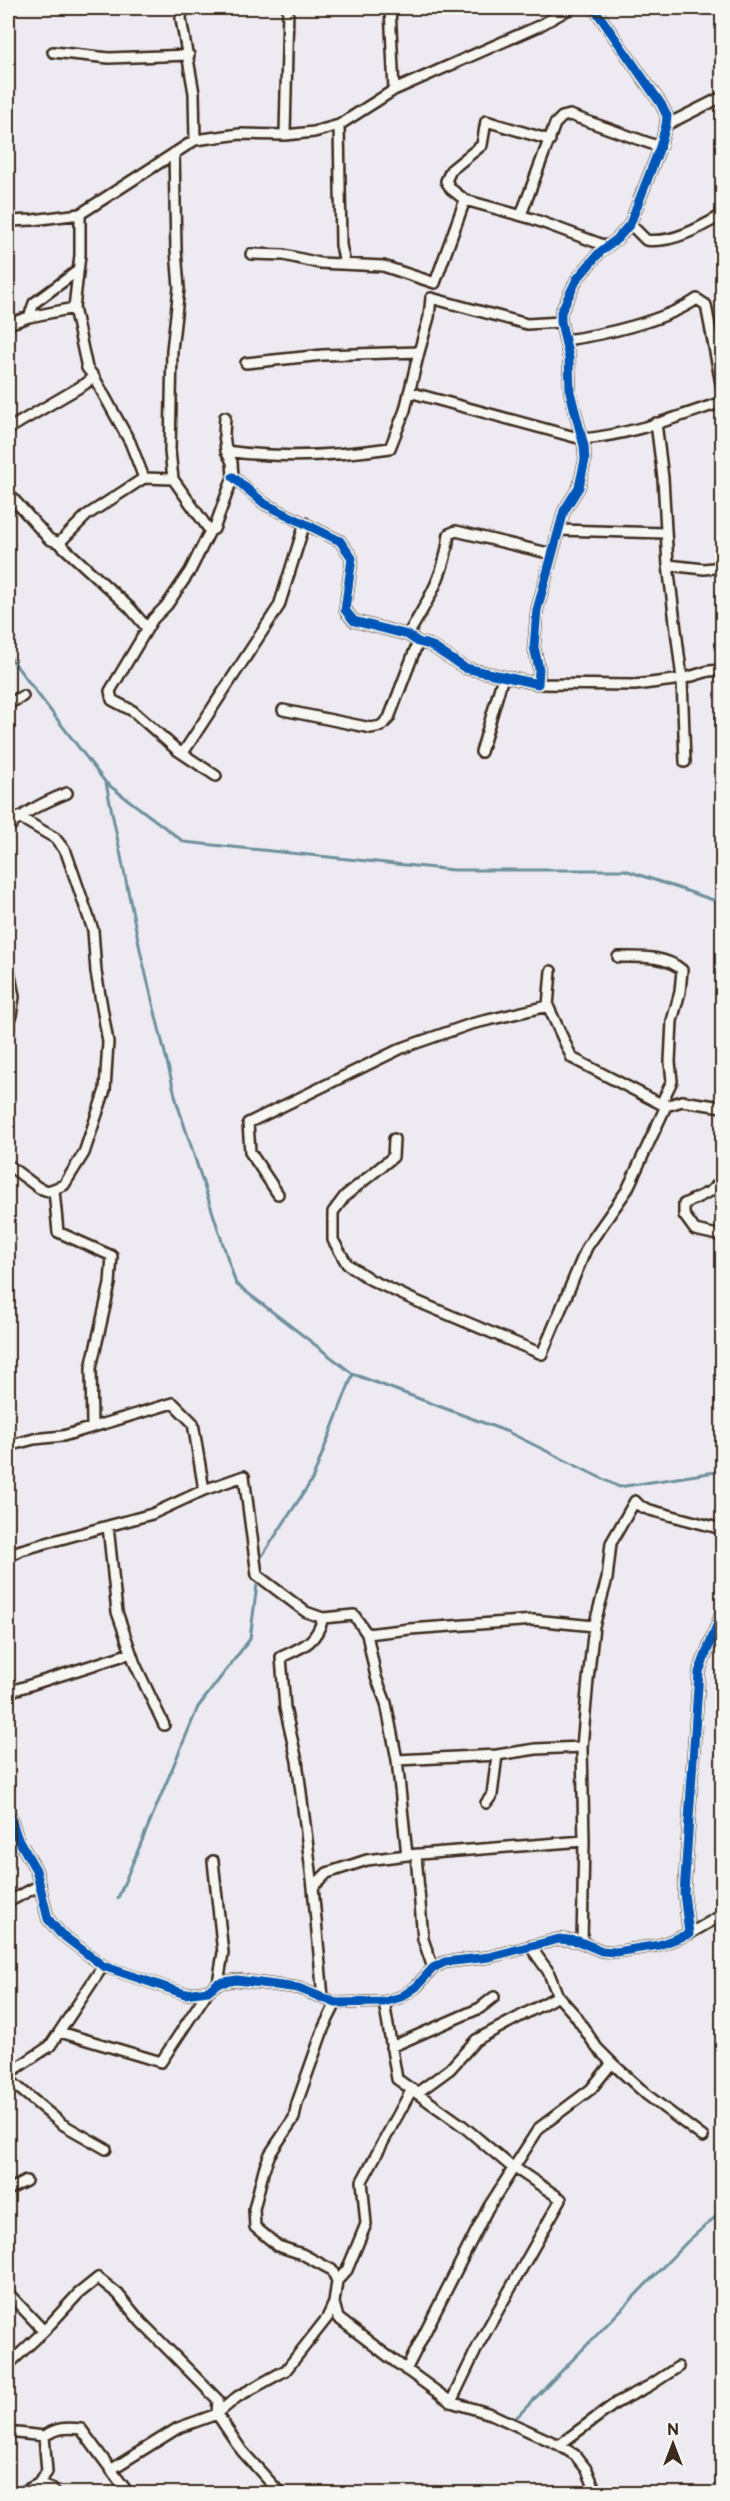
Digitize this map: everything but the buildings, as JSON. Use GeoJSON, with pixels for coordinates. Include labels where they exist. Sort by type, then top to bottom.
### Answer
{"type":"FeatureCollection","features":[{"type":"Feature","properties":{"kind":"street"},"geometry":{"type":"LineString","coordinates":[[182,8],[181,19],[194,93],[195,140]]}},
{"type":"Feature","properties":{"kind":"street"},"geometry":{"type":"LineString","coordinates":[[285,135],[288,8]]}},
{"type":"Feature","properties":{"kind":"street"},"geometry":{"type":"LineString","coordinates":[[390,8],[394,90]]}},
{"type":"Feature","properties":{"kind":"street"},"geometry":{"type":"LineString","coordinates":[[8,221],[80,214],[195,140],[240,134],[285,135],[314,132],[339,125],[394,90],[539,26],[571,8]]}},
{"type":"Feature","properties":{"kind":"street"},"geometry":{"type":"LineString","coordinates":[[538,684],[539,669],[534,647],[537,610],[564,511],[579,487],[583,472],[584,453],[570,392],[569,358],[561,312],[570,291],[606,246],[617,239],[630,224],[660,147],[667,116],[594,8]]}},
{"type":"Feature","properties":{"kind":"street"},"geometry":{"type":"LineString","coordinates":[[53,52],[109,58],[189,55]]}},
{"type":"Feature","properties":{"kind":"street"},"geometry":{"type":"LineString","coordinates":[[666,125],[723,97]]}},
{"type":"Feature","properties":{"kind":"street"},"geometry":{"type":"LineString","coordinates":[[521,215],[555,124],[562,117],[570,115],[660,147]]}},
{"type":"Feature","properties":{"kind":"street"},"geometry":{"type":"LineString","coordinates":[[550,140],[486,120],[482,145],[451,170],[446,181],[451,189],[465,200],[521,215],[606,246]]}},
{"type":"Feature","properties":{"kind":"street"},"geometry":{"type":"LineString","coordinates":[[339,125],[341,245],[345,264]]}},
{"type":"Feature","properties":{"kind":"street"},"geometry":{"type":"LineString","coordinates":[[174,153],[179,288],[172,350],[170,451],[173,479],[210,531]]}},
{"type":"Feature","properties":{"kind":"street"},"geometry":{"type":"LineString","coordinates":[[226,451],[284,456],[357,453],[390,448],[405,410],[429,317],[435,283],[465,200]]}},
{"type":"Feature","properties":{"kind":"street"},"geometry":{"type":"LineString","coordinates":[[80,214],[80,255],[76,272],[74,308],[87,368],[130,441],[144,478]]}},
{"type":"Feature","properties":{"kind":"street"},"geometry":{"type":"LineString","coordinates":[[630,224],[646,240],[661,240],[697,228],[723,215]]}},
{"type":"Feature","properties":{"kind":"street"},"geometry":{"type":"LineString","coordinates":[[251,254],[284,255],[319,263],[383,266],[435,283]]}},
{"type":"Feature","properties":{"kind":"street"},"geometry":{"type":"LineString","coordinates":[[29,317],[34,303],[76,272]]}},
{"type":"Feature","properties":{"kind":"street"},"geometry":{"type":"LineString","coordinates":[[431,297],[526,324],[561,322]]}},
{"type":"Feature","properties":{"kind":"street"},"geometry":{"type":"LineString","coordinates":[[565,340],[583,338],[644,322],[682,309],[697,299],[706,305],[723,389]]}},
{"type":"Feature","properties":{"kind":"street"},"geometry":{"type":"LineString","coordinates":[[8,324],[29,317],[74,308]]}},
{"type":"Feature","properties":{"kind":"street"},"geometry":{"type":"LineString","coordinates":[[246,363],[323,355],[419,352]]}},
{"type":"Feature","properties":{"kind":"street"},"geometry":{"type":"LineString","coordinates":[[8,429],[94,377]]}},
{"type":"Feature","properties":{"kind":"street"},"geometry":{"type":"LineString","coordinates":[[409,392],[582,439],[600,438],[723,402]]}},
{"type":"Feature","properties":{"kind":"street"},"geometry":{"type":"LineString","coordinates":[[216,776],[183,753],[133,711],[112,700],[110,692],[147,628],[167,605],[190,571],[210,531],[214,529],[233,477],[232,462],[226,451],[225,417]]}},
{"type":"Feature","properties":{"kind":"street"},"geometry":{"type":"LineString","coordinates":[[656,423],[663,478],[668,565],[682,679],[685,762]]}},
{"type":"Feature","properties":{"kind":"street"},"geometry":{"type":"LineString","coordinates":[[233,477],[265,504],[340,541],[352,558],[345,610],[354,621],[408,635],[418,642],[430,645],[465,668],[538,684],[635,685],[682,679],[709,671],[723,670]]}},
{"type":"Feature","properties":{"kind":"street"},"geometry":{"type":"LineString","coordinates":[[59,543],[87,515],[144,478],[173,479]]}},
{"type":"Feature","properties":{"kind":"street"},"geometry":{"type":"LineString","coordinates":[[8,493],[49,539],[59,543],[130,608],[147,628]]}},
{"type":"Feature","properties":{"kind":"street"},"geometry":{"type":"LineString","coordinates":[[183,753],[279,606],[305,522]]}},
{"type":"Feature","properties":{"kind":"street"},"geometry":{"type":"LineString","coordinates":[[559,530],[665,533]]}},
{"type":"Feature","properties":{"kind":"street"},"geometry":{"type":"LineString","coordinates":[[408,635],[434,589],[446,558],[449,534],[456,531],[552,554]]}},
{"type":"Feature","properties":{"kind":"street"},"geometry":{"type":"LineString","coordinates":[[668,565],[704,569],[723,567]]}},
{"type":"Feature","properties":{"kind":"street"},"geometry":{"type":"LineString","coordinates":[[283,710],[371,728],[381,726],[389,718],[418,642]]}},
{"type":"Feature","properties":{"kind":"street"},"geometry":{"type":"LineString","coordinates":[[481,752],[503,677]]}},
{"type":"Feature","properties":{"kind":"street"},"geometry":{"type":"LineString","coordinates":[[8,704],[23,696]]}},
{"type":"Feature","properties":{"kind":"street"},"geometry":{"type":"LineString","coordinates":[[8,828],[19,817],[42,803],[67,793]]}},
{"type":"Feature","properties":{"kind":"street"},"geometry":{"type":"LineString","coordinates":[[8,1165],[39,1188],[54,1190],[64,1185],[84,1153],[105,1090],[108,1042],[96,972],[93,930],[66,852],[55,838],[19,817]]}},
{"type":"Feature","properties":{"kind":"street"},"geometry":{"type":"LineString","coordinates":[[394,1139],[393,1157],[345,1196],[333,1212],[333,1240],[347,1264],[371,1280],[416,1301],[464,1319],[542,1354],[587,1247],[627,1190],[672,1081],[670,1062],[672,1021],[680,992],[682,970],[672,961],[643,957],[618,957]]}},
{"type":"Feature","properties":{"kind":"street"},"geometry":{"type":"LineString","coordinates":[[8,964],[14,997],[8,1033]]}},
{"type":"Feature","properties":{"kind":"street"},"geometry":{"type":"LineString","coordinates":[[552,971],[548,1006],[572,1058],[663,1105],[682,1101],[723,1107]]}},
{"type":"Feature","properties":{"kind":"street"},"geometry":{"type":"LineString","coordinates":[[278,1194],[250,1152],[248,1123],[402,1048],[471,1024],[548,1006]]}},
{"type":"Feature","properties":{"kind":"street"},"geometry":{"type":"LineString","coordinates":[[723,1180],[711,1191],[684,1204],[684,1215],[695,1230],[723,1236]]}},
{"type":"Feature","properties":{"kind":"street"},"geometry":{"type":"LineString","coordinates":[[54,1190],[58,1233],[112,1256],[110,1284],[91,1368],[92,1426]]}},
{"type":"Feature","properties":{"kind":"street"},"geometry":{"type":"LineString","coordinates":[[8,1446],[33,1439],[63,1436],[165,1406],[169,1402],[173,1403],[193,1423],[204,1490]]}},
{"type":"Feature","properties":{"kind":"street"},"geometry":{"type":"LineString","coordinates":[[8,1557],[21,1550],[152,1515],[204,1490],[244,1476],[257,1575],[306,1612],[323,1618],[354,1616],[367,1634],[376,1677],[386,1703],[397,1760],[423,1939],[433,1968]]}},
{"type":"Feature","properties":{"kind":"street"},"geometry":{"type":"LineString","coordinates":[[582,1943],[584,1841],[582,1747],[594,1626],[607,1579],[612,1543],[635,1502],[640,1506],[723,1529]]}},
{"type":"Feature","properties":{"kind":"street"},"geometry":{"type":"LineString","coordinates":[[108,1526],[117,1612],[131,1653],[164,1725]]}},
{"type":"Feature","properties":{"kind":"street"},"geometry":{"type":"LineString","coordinates":[[688,1934],[684,1893],[699,1672],[723,1612]]}},
{"type":"Feature","properties":{"kind":"street"},"geometry":{"type":"LineString","coordinates":[[323,1618],[308,1645],[281,1657],[285,1708],[297,1761],[313,1887],[323,1998]]}},
{"type":"Feature","properties":{"kind":"street"},"geometry":{"type":"LineString","coordinates":[[367,1634],[534,1620],[594,1626]]}},
{"type":"Feature","properties":{"kind":"street"},"geometry":{"type":"LineString","coordinates":[[8,1692],[131,1653]]}},
{"type":"Feature","properties":{"kind":"street"},"geometry":{"type":"LineString","coordinates":[[397,1760],[497,1755],[530,1750],[582,1747]]}},
{"type":"Feature","properties":{"kind":"street"},"geometry":{"type":"LineString","coordinates":[[486,1803],[492,1795],[497,1755]]}},
{"type":"Feature","properties":{"kind":"street"},"geometry":{"type":"LineString","coordinates":[[8,1809],[17,1838],[33,1862],[44,1906],[53,1926],[103,1966],[185,1994],[208,1991]]}},
{"type":"Feature","properties":{"kind":"street"},"geometry":{"type":"LineString","coordinates":[[313,1887],[327,1873],[367,1860],[584,1841]]}},
{"type":"Feature","properties":{"kind":"street"},"geometry":{"type":"LineString","coordinates":[[213,1861],[223,1953],[218,1983]]}},
{"type":"Feature","properties":{"kind":"street"},"geometry":{"type":"LineString","coordinates":[[8,1902],[40,1885]]}},
{"type":"Feature","properties":{"kind":"street"},"geometry":{"type":"LineString","coordinates":[[60,2031],[161,2062],[208,1991],[218,1983],[251,1981],[298,1988],[336,2003],[384,2002],[401,1997],[416,1987],[433,1968],[445,1962],[489,1957],[559,1939],[582,1943],[602,1951],[616,1952],[659,1946],[723,1916]]}},
{"type":"Feature","properties":{"kind":"street"},"geometry":{"type":"LineString","coordinates":[[530,1946],[548,1971],[558,1996],[575,2015],[597,2048],[647,2095],[703,2137]]}},
{"type":"Feature","properties":{"kind":"street"},"geometry":{"type":"LineString","coordinates":[[103,1966],[50,2046],[8,2077],[62,2124],[106,2149]]}},
{"type":"Feature","properties":{"kind":"street"},"geometry":{"type":"LineString","coordinates":[[337,2281],[347,2270],[366,2224],[362,2181],[415,2091],[450,2069],[476,2040],[558,1996]]}},
{"type":"Feature","properties":{"kind":"street"},"geometry":{"type":"LineString","coordinates":[[391,2047],[480,2008],[494,1997]]}},
{"type":"Feature","properties":{"kind":"street"},"geometry":{"type":"LineString","coordinates":[[384,2002],[397,2079],[463,2126],[515,2169],[561,2199],[479,2344],[451,2402]]}},
{"type":"Feature","properties":{"kind":"street"},"geometry":{"type":"LineString","coordinates":[[112,2469],[178,2428],[217,2414],[237,2397],[286,2370],[327,2318],[334,2303],[337,2281],[332,2270],[302,2254],[278,2246],[253,2223],[264,2169],[270,2154],[294,2118],[324,2027],[336,2003]]}},
{"type":"Feature","properties":{"kind":"street"},"geometry":{"type":"LineString","coordinates":[[406,2370],[488,2208],[515,2169],[522,2153],[539,2128],[591,2089],[612,2063]]}},
{"type":"Feature","properties":{"kind":"street"},"geometry":{"type":"LineString","coordinates":[[8,2190],[26,2181]]}},
{"type":"Feature","properties":{"kind":"street"},"geometry":{"type":"LineString","coordinates":[[8,2365],[78,2294],[98,2278],[118,2294],[141,2322],[218,2400],[217,2414],[242,2451],[281,2493]]}},
{"type":"Feature","properties":{"kind":"street"},"geometry":{"type":"LineString","coordinates":[[8,2294],[44,2331]]}},
{"type":"Feature","properties":{"kind":"street"},"geometry":{"type":"LineString","coordinates":[[334,2303],[338,2318],[451,2402],[491,2414],[559,2445],[581,2462],[597,2493]]}},
{"type":"Feature","properties":{"kind":"street"},"geometry":{"type":"LineString","coordinates":[[559,2445],[616,2403],[649,2386],[678,2367]]}},
{"type":"Feature","properties":{"kind":"street"},"geometry":{"type":"LineString","coordinates":[[8,2432],[44,2436],[54,2430],[67,2427],[81,2429],[129,2493]]}},
{"type":"Feature","properties":{"kind":"street"},"geometry":{"type":"LineString","coordinates":[[19,2493],[39,2484],[47,2472],[44,2436]]}},
{"type":"Feature","properties":{"kind":"street"},"geometry":{"type":"LineString","coordinates":[[39,2484],[52,2489],[54,2493]]}},
{"type":"Feature","properties":{"kind":"waterway"},"geometry":{"type":"LineString","coordinates":[[8,655],[106,783],[184,842],[453,870],[625,870],[722,903]]}},
{"type":"Feature","properties":{"kind":"waterway"},"geometry":{"type":"LineString","coordinates":[[106,783],[141,954],[177,1103],[236,1284],[353,1374],[508,1432],[619,1487],[722,1471]]}},
{"type":"Feature","properties":{"kind":"waterway"},"geometry":{"type":"LineString","coordinates":[[259,1564],[260,1559],[312,1480],[353,1374]]}},
{"type":"Feature","properties":{"kind":"waterway"},"geometry":{"type":"LineString","coordinates":[[118,1898],[198,1707],[250,1639],[258,1577]]}},
{"type":"Feature","properties":{"kind":"waterway"},"geometry":{"type":"LineString","coordinates":[[513,2421],[688,2241],[722,2211]]}},
{"type":"Feature","properties":{"kind":"cycle path"},"geometry":{"type":"LineString","coordinates":[[233,477],[265,504],[340,541],[352,558],[345,610],[354,621],[408,635],[418,642],[430,645],[465,668],[538,684],[539,669],[534,647],[537,610],[564,511],[579,487],[585,460],[584,446],[570,392],[569,358],[561,312],[577,279],[600,252],[617,239],[630,224],[660,147],[667,116],[594,8]]}},
{"type":"Feature","properties":{"kind":"cycle path"},"geometry":{"type":"LineString","coordinates":[[8,1809],[17,1837],[36,1870],[48,1919],[60,1933],[103,1966],[185,1994],[208,1991],[218,1983],[237,1980],[298,1988],[336,2003],[384,2002],[401,1997],[416,1987],[433,1968],[445,1962],[489,1957],[559,1939],[578,1941],[602,1951],[616,1952],[659,1945],[689,1934],[684,1893],[699,1672],[722,1612]]}}]}
